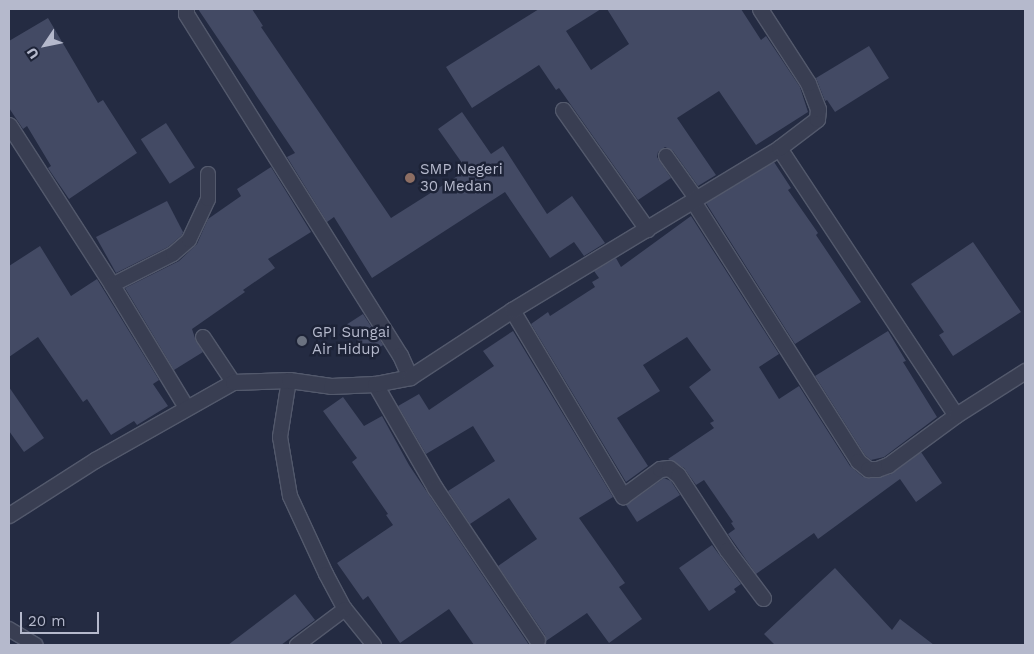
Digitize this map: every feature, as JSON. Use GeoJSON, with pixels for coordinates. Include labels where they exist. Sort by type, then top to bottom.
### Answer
{"type":"FeatureCollection","features":[{"type":"Feature","properties":{"kind":"street"},"geometry":{"type":"LineString","coordinates":[[186,9],[186,14],[400,355],[410,377]]}},
{"type":"Feature","properties":{"kind":"street"},"geometry":{"type":"LineString","coordinates":[[9,515],[95,460],[232,382],[289,380],[331,386],[375,384],[410,377],[512,310],[779,148],[817,119],[818,109],[808,83],[760,9]]}},
{"type":"Feature","properties":{"kind":"street"},"geometry":{"type":"LineString","coordinates":[[563,110],[647,229]]}},
{"type":"Feature","properties":{"kind":"street"},"geometry":{"type":"LineString","coordinates":[[9,125],[112,285],[186,407]]}},
{"type":"Feature","properties":{"kind":"street"},"geometry":{"type":"LineString","coordinates":[[779,148],[956,414]]}},
{"type":"Feature","properties":{"kind":"street"},"geometry":{"type":"LineString","coordinates":[[694,199],[858,461],[868,469],[877,469],[888,465],[956,414],[1025,371]]}},
{"type":"Feature","properties":{"kind":"street"},"geometry":{"type":"LineString","coordinates":[[512,310],[623,496],[660,469],[669,468],[678,475],[727,550],[763,598]]}},
{"type":"Feature","properties":{"kind":"street"},"geometry":{"type":"LineString","coordinates":[[375,384],[435,488],[537,640]]}},
{"type":"Feature","properties":{"kind":"lane"},"geometry":{"type":"LineString","coordinates":[[666,156],[694,199]]}},
{"type":"Feature","properties":{"kind":"lane"},"geometry":{"type":"LineString","coordinates":[[112,285],[173,254],[188,240],[208,199],[208,174]]}},
{"type":"Feature","properties":{"kind":"lane"},"geometry":{"type":"LineString","coordinates":[[203,338],[232,382]]}},
{"type":"Feature","properties":{"kind":"lane"},"geometry":{"type":"LineString","coordinates":[[289,380],[280,437],[290,496],[326,574],[345,609],[374,645]]}},
{"type":"Feature","properties":{"kind":"lane"},"geometry":{"type":"LineString","coordinates":[[297,645],[345,609]]}},
{"type":"Feature","properties":{"kind":"lane"},"geometry":{"type":"LineString","coordinates":[[9,628],[36,645]]}},
{"type":"Feature","properties":{"kind":"building"},"geometry":{"type":"Polygon","coordinates":[[[198,9],[252,9],[263,26],[261,27],[391,218],[467,170],[438,129],[462,112],[491,154],[503,146],[547,214],[572,196],[605,243],[584,256],[574,242],[550,258],[505,192],[372,278],[334,217],[327,222],[287,157],[295,153],[198,9]]]}},
{"type":"Feature","properties":{"kind":"building"},"geometry":{"type":"Polygon","coordinates":[[[539,9],[601,9],[566,31],[591,70],[629,44],[607,9],[741,9],[761,40],[766,36],[800,87],[808,112],[756,145],[719,91],[677,118],[716,175],[698,186],[673,151],[665,147],[658,152],[657,157],[671,178],[638,200],[559,88],[556,90],[539,65],[472,108],[446,67],[539,9]]]}},
{"type":"Feature","properties":{"kind":"building"},"geometry":{"type":"Polygon","coordinates":[[[48,18],[98,103],[103,100],[137,153],[69,199],[48,168],[51,166],[27,126],[23,129],[9,108],[9,41],[48,18]]]}},
{"type":"Feature","properties":{"kind":"building"},"geometry":{"type":"Polygon","coordinates":[[[869,46],[889,78],[835,112],[827,100],[825,101],[816,78],[869,46]]]}},
{"type":"Feature","properties":{"kind":"building"},"geometry":{"type":"Polygon","coordinates":[[[166,123],[195,167],[170,184],[141,139],[166,123]]]}},
{"type":"Feature","properties":{"kind":"building"},"geometry":{"type":"Polygon","coordinates":[[[774,162],[791,188],[788,190],[818,233],[816,235],[861,302],[795,344],[706,203],[774,162]]]}},
{"type":"Feature","properties":{"kind":"building"},"geometry":{"type":"Polygon","coordinates":[[[271,167],[311,232],[268,259],[275,268],[243,290],[245,292],[192,329],[196,341],[203,352],[174,370],[125,288],[179,261],[197,244],[208,219],[241,196],[237,189],[271,167]]]}},
{"type":"Feature","properties":{"kind":"building"},"geometry":{"type":"Polygon","coordinates":[[[167,201],[183,232],[182,235],[168,247],[116,273],[96,237],[167,201]]]}},
{"type":"Feature","properties":{"kind":"building"},"geometry":{"type":"Polygon","coordinates":[[[691,216],[779,354],[759,367],[779,399],[799,386],[850,466],[863,477],[877,478],[891,474],[921,452],[942,483],[916,502],[900,479],[818,539],[814,533],[756,574],[728,534],[735,529],[731,523],[733,522],[704,480],[696,485],[684,468],[668,459],[714,428],[710,423],[714,421],[689,387],[711,370],[687,337],[643,365],[660,391],[617,418],[648,466],[626,482],[531,324],[548,312],[550,316],[595,287],[592,282],[599,278],[594,271],[616,258],[621,267],[691,216]]]}},
{"type":"Feature","properties":{"kind":"building"},"geometry":{"type":"Polygon","coordinates":[[[973,242],[1021,312],[953,356],[939,335],[944,332],[911,284],[973,242]]]}},
{"type":"Feature","properties":{"kind":"building"},"geometry":{"type":"Polygon","coordinates":[[[40,246],[71,296],[97,279],[159,380],[153,384],[168,406],[137,425],[134,421],[111,435],[87,399],[83,402],[38,337],[9,357],[9,266],[40,246]]]}},
{"type":"Feature","properties":{"kind":"building"},"geometry":{"type":"Polygon","coordinates":[[[363,314],[383,345],[367,355],[347,324],[363,314]]]}},
{"type":"Feature","properties":{"kind":"building"},"geometry":{"type":"Polygon","coordinates":[[[513,331],[613,497],[579,518],[625,583],[619,587],[642,619],[609,643],[587,613],[546,641],[545,635],[498,566],[537,539],[509,498],[470,524],[448,491],[495,461],[473,426],[426,454],[398,406],[419,394],[429,410],[494,366],[483,351],[513,331]]]}},
{"type":"Feature","properties":{"kind":"building"},"geometry":{"type":"Polygon","coordinates":[[[888,331],[906,361],[903,362],[937,417],[884,457],[871,460],[865,455],[815,376],[888,331]]]}},
{"type":"Feature","properties":{"kind":"building"},"geometry":{"type":"Polygon","coordinates":[[[9,387],[44,438],[24,452],[9,431],[9,387]]]}},
{"type":"Feature","properties":{"kind":"building"},"geometry":{"type":"Polygon","coordinates":[[[343,397],[364,426],[382,416],[409,465],[529,645],[474,645],[449,609],[400,643],[368,596],[363,600],[337,563],[393,525],[386,515],[388,514],[352,462],[357,458],[323,411],[343,397]]]}},
{"type":"Feature","properties":{"kind":"building"},"geometry":{"type":"Polygon","coordinates":[[[664,478],[671,481],[680,495],[637,522],[626,505],[664,478]]]}},
{"type":"Feature","properties":{"kind":"building"},"geometry":{"type":"Polygon","coordinates":[[[712,545],[741,584],[734,589],[736,592],[709,611],[679,568],[712,545]]]}},
{"type":"Feature","properties":{"kind":"building"},"geometry":{"type":"Polygon","coordinates":[[[835,568],[892,630],[900,619],[934,645],[775,645],[764,634],[835,568]]]}},
{"type":"Feature","properties":{"kind":"building"},"geometry":{"type":"Polygon","coordinates":[[[295,594],[315,620],[281,645],[228,645],[295,594]]]}},
{"type":"Feature","properties":{"kind":"place","name":"SMP Negeri 30 Medan"},"geometry":{"type":"Point","coordinates":[410,178]}},
{"type":"Feature","properties":{"kind":"place","name":"GPI Sungai Air Hidup"},"geometry":{"type":"Point","coordinates":[302,341]}}]}
